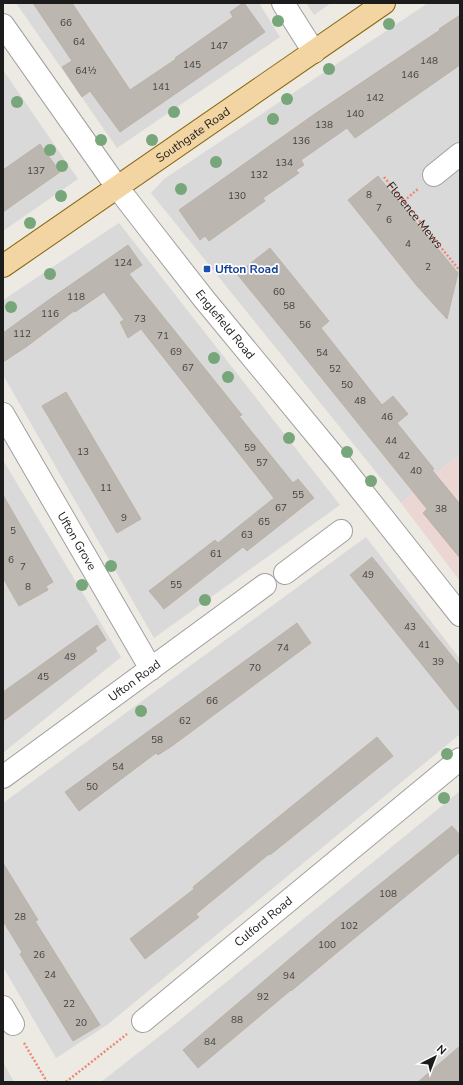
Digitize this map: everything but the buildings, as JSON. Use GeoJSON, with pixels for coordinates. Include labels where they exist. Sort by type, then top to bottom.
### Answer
{"type":"FeatureCollection","features":[{"type":"Feature","properties":{"kind":"main road","name":"Southgate Road"},"geometry":{"type":"LineString","coordinates":[[3,266],[384,3]]}},
{"type":"Feature","properties":{"kind":"street"},"geometry":{"type":"LineString","coordinates":[[283,3],[314,52]]}},
{"type":"Feature","properties":{"kind":"street","name":"Englefield Road"},"geometry":{"type":"LineString","coordinates":[[3,24],[117,187],[204,299],[342,466],[460,615]]}},
{"type":"Feature","properties":{"kind":"street"},"geometry":{"type":"LineString","coordinates":[[434,175],[460,154]]}},
{"type":"Feature","properties":{"kind":"street","name":"Ufton Grove"},"geometry":{"type":"LineString","coordinates":[[3,414],[152,669]]}},
{"type":"Feature","properties":{"kind":"street"},"geometry":{"type":"LineString","coordinates":[[284,573],[341,531]]}},
{"type":"Feature","properties":{"kind":"street","name":"Ufton Road"},"geometry":{"type":"LineString","coordinates":[[3,777],[265,585]]}},
{"type":"Feature","properties":{"kind":"street","name":"Culford Road"},"geometry":{"type":"LineString","coordinates":[[143,1021],[460,759]]}},
{"type":"Feature","properties":{"kind":"path","name":"Florence Mews"},"geometry":{"type":"LineString","coordinates":[[384,177],[460,271]]}},
{"type":"Feature","properties":{"kind":"path"},"geometry":{"type":"LineString","coordinates":[[8,1015],[47,1082]]}},
{"type":"Feature","properties":{"kind":"path"},"geometry":{"type":"LineString","coordinates":[[66,1082],[143,1021]]}},
{"type":"Feature","properties":{"kind":"shaded area"},"geometry":{"type":"Polygon","coordinates":[[[16,3],[259,3],[280,37],[117,148],[16,3]]]}},
{"type":"Feature","properties":{"kind":"shaded area"},"geometry":{"type":"Polygon","coordinates":[[[306,3],[331,3],[314,15],[306,3]]]}},
{"type":"Feature","properties":{"kind":"shaded area"},"geometry":{"type":"Polygon","coordinates":[[[428,3],[460,3],[460,454],[401,503],[151,193],[164,179],[428,3]]]}},
{"type":"Feature","properties":{"kind":"shaded area"},"geometry":{"type":"Polygon","coordinates":[[[3,70],[78,179],[3,231],[3,70]]]}},
{"type":"Feature","properties":{"kind":"shaded area"},"geometry":{"type":"Polygon","coordinates":[[[119,223],[340,505],[154,638],[3,375],[3,300],[119,223]]]}},
{"type":"Feature","properties":{"kind":"shaded area"},"geometry":{"type":"Polygon","coordinates":[[[460,454],[460,581],[401,503],[460,454]]]}},
{"type":"Feature","properties":{"kind":"shaded area"},"geometry":{"type":"Polygon","coordinates":[[[3,460],[121,657],[3,753],[3,460]]]}},
{"type":"Feature","properties":{"kind":"shaded area"},"geometry":{"type":"Polygon","coordinates":[[[366,537],[460,659],[460,734],[107,1025],[56,1058],[3,967],[3,803],[366,537]]]}},
{"type":"Feature","properties":{"kind":"shaded area"},"geometry":{"type":"Polygon","coordinates":[[[460,791],[460,1082],[101,1082],[175,1024],[460,791]]]}},
{"type":"Feature","properties":{"kind":"shaded area"},"geometry":{"type":"Polygon","coordinates":[[[3,1062],[14,1082],[3,1082],[3,1062]]]}},
{"type":"Feature","properties":{"kind":"place","name":"Ufton Road"},"geometry":{"type":"Point","coordinates":[207,269]}}]}
